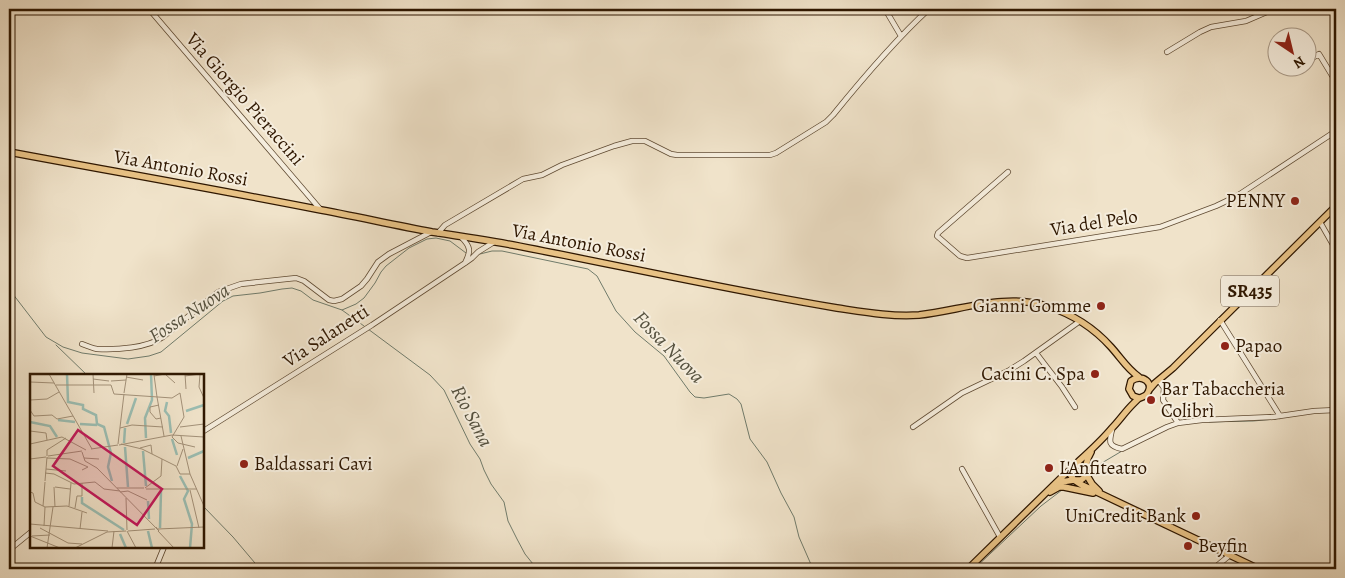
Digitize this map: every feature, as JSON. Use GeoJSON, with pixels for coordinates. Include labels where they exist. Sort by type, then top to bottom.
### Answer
{"type":"FeatureCollection","features":[{"type":"Feature","properties":{"kind":"main road","name":"Via Antonio Rossi"},"geometry":{"type":"LineString","coordinates":[[9,152],[858,311],[890,315],[913,315],[985,303],[1032,302],[1047,306],[1080,321],[1107,343],[1124,366]]}},
{"type":"Feature","properties":{"kind":"main road","name":"SR435"},"geometry":{"type":"LineString","coordinates":[[968,569],[1094,448],[1139,398],[1146,395],[1152,386],[1336,206]]}},
{"type":"Feature","properties":{"kind":"main road"},"geometry":{"type":"LineString","coordinates":[[1124,366],[1130,383],[1133,379],[1164,376]]}},
{"type":"Feature","properties":{"kind":"main road"},"geometry":{"type":"LineString","coordinates":[[1124,366],[1142,378],[1148,384],[1149,390]]}},
{"type":"Feature","properties":{"kind":"main road","name":"SR435"},"geometry":{"type":"LineString","coordinates":[[1125,412],[1131,394],[1130,383]]}},
{"type":"Feature","properties":{"kind":"main road"},"geometry":{"type":"LineString","coordinates":[[1131,394],[1139,398]]}},
{"type":"Feature","properties":{"kind":"main road","name":"SR435"},"geometry":{"type":"LineString","coordinates":[[1054,485],[1060,482],[1084,478],[1088,458],[1094,448]]}},
{"type":"Feature","properties":{"kind":"main road"},"geometry":{"type":"LineString","coordinates":[[1103,494],[1092,484],[1082,466],[1074,467],[1070,474],[1074,480],[1103,494],[1259,569]]}},
{"type":"Feature","properties":{"kind":"main road"},"geometry":{"type":"LineString","coordinates":[[1037,501],[1055,489],[1064,486],[1103,494]]}},
{"type":"Feature","properties":{"kind":"street","name":"Via Giorgio Pieraccini"},"geometry":{"type":"LineString","coordinates":[[149,9],[320,209]]}},
{"type":"Feature","properties":{"kind":"street"},"geometry":{"type":"LineString","coordinates":[[885,9],[901,36]]}},
{"type":"Feature","properties":{"kind":"street"},"geometry":{"type":"LineString","coordinates":[[82,344],[95,349],[147,345],[157,342],[218,292],[241,284],[296,278],[304,281],[329,300],[334,301],[350,295],[361,286],[378,262],[389,254],[435,232],[445,224],[523,179],[542,175],[562,165],[632,141],[645,141],[664,151],[677,155],[767,156],[776,153],[826,122],[869,70],[929,9]]}},
{"type":"Feature","properties":{"kind":"street"},"geometry":{"type":"LineString","coordinates":[[1168,52],[1211,27],[1246,21],[1274,9]]}},
{"type":"Feature","properties":{"kind":"street"},"geometry":{"type":"LineString","coordinates":[[1318,55],[1336,82]]}},
{"type":"Feature","properties":{"kind":"street","name":"Via del Pelo"},"geometry":{"type":"LineString","coordinates":[[1008,172],[938,233],[937,236],[960,256],[968,258],[1160,227],[1237,196],[1336,131]]}},
{"type":"Feature","properties":{"kind":"street"},"geometry":{"type":"LineString","coordinates":[[1320,222],[1336,250]]}},
{"type":"Feature","properties":{"kind":"street"},"geometry":{"type":"LineString","coordinates":[[460,236],[470,250]]}},
{"type":"Feature","properties":{"kind":"street"},"geometry":{"type":"LineString","coordinates":[[465,263],[477,239]]}},
{"type":"Feature","properties":{"kind":"street"},"geometry":{"type":"LineString","coordinates":[[477,239],[478,252]]}},
{"type":"Feature","properties":{"kind":"street","name":"Via Salanetti"},"geometry":{"type":"LineString","coordinates":[[204,431],[372,325],[495,242]]}},
{"type":"Feature","properties":{"kind":"street"},"geometry":{"type":"LineString","coordinates":[[1220,320],[1280,416]]}},
{"type":"Feature","properties":{"kind":"street"},"geometry":{"type":"LineString","coordinates":[[913,427],[962,393],[1008,371],[1080,321]]}},
{"type":"Feature","properties":{"kind":"street"},"geometry":{"type":"LineString","coordinates":[[1036,353],[1062,386],[1075,407]]}},
{"type":"Feature","properties":{"kind":"street"},"geometry":{"type":"LineString","coordinates":[[1159,381],[1164,388],[1163,400],[1178,424]]}},
{"type":"Feature","properties":{"kind":"street"},"geometry":{"type":"LineString","coordinates":[[1112,428],[1109,439],[1111,444],[1114,448],[1122,449],[1167,426],[1202,420],[1273,417],[1336,410]]}},
{"type":"Feature","properties":{"kind":"street"},"geometry":{"type":"LineString","coordinates":[[962,469],[1000,537]]}},
{"type":"Feature","properties":{"kind":"street"},"geometry":{"type":"LineString","coordinates":[[9,550],[30,533]]}},
{"type":"Feature","properties":{"kind":"street"},"geometry":{"type":"LineString","coordinates":[[155,569],[164,548]]}},
{"type":"Feature","properties":{"kind":"street"},"geometry":{"type":"LineString","coordinates":[[1213,569],[1230,555]]}},
{"type":"Feature","properties":{"kind":"waterway","name":"Fossa Nuova"},"geometry":{"type":"LineString","coordinates":[[9,289],[46,337],[63,347],[82,353],[128,359],[161,352],[223,301],[233,296],[292,288],[301,291],[313,300],[342,310],[364,298],[386,266],[409,248],[427,239],[436,238],[450,241],[466,253]]}},
{"type":"Feature","properties":{"kind":"waterway","name":"Fossa Nuova"},"geometry":{"type":"LineString","coordinates":[[480,254],[502,251],[588,269],[597,276],[616,311],[635,332],[664,356],[695,397],[704,398],[729,394],[737,399],[741,404],[750,439],[767,462],[794,517],[799,537],[813,569]]}},
{"type":"Feature","properties":{"kind":"waterway","name":"Rio Sana"},"geometry":{"type":"LineString","coordinates":[[342,310],[364,326]]}},
{"type":"Feature","properties":{"kind":"waterway","name":"Rio Sana"},"geometry":{"type":"LineString","coordinates":[[368,329],[430,375],[444,390],[491,484],[504,502],[508,521],[517,539],[525,554],[537,569]]}},
{"type":"Feature","properties":{"kind":"waterway"},"geometry":{"type":"LineString","coordinates":[[56,345],[86,374]]}},
{"type":"Feature","properties":{"kind":"waterway"},"geometry":{"type":"LineString","coordinates":[[1209,422],[1276,419]]}},
{"type":"Feature","properties":{"kind":"waterway"},"geometry":{"type":"LineString","coordinates":[[1090,470],[1122,451]]}},
{"type":"Feature","properties":{"kind":"waterway"},"geometry":{"type":"LineString","coordinates":[[974,569],[1041,506],[1062,490]]}},
{"type":"Feature","properties":{"kind":"waterway"},"geometry":{"type":"LineString","coordinates":[[204,507],[260,569]]}},
{"type":"Feature","properties":{"kind":"place","name":"PENNY"},"geometry":{"type":"Point","coordinates":[1295,201]}},
{"type":"Feature","properties":{"kind":"place","name":"Gianni Gomme"},"geometry":{"type":"Point","coordinates":[1101,306]}},
{"type":"Feature","properties":{"kind":"place","name":"Papao"},"geometry":{"type":"Point","coordinates":[1225,346]}},
{"type":"Feature","properties":{"kind":"place","name":"Cacini C. Spa"},"geometry":{"type":"Point","coordinates":[1095,374]}},
{"type":"Feature","properties":{"kind":"place","name":"Bar Tabaccheria Colibrì"},"geometry":{"type":"Point","coordinates":[1151,400]}},
{"type":"Feature","properties":{"kind":"place","name":"Baldassari Cavi"},"geometry":{"type":"Point","coordinates":[244,464]}},
{"type":"Feature","properties":{"kind":"place","name":"L'Anfiteatro"},"geometry":{"type":"Point","coordinates":[1049,468]}},
{"type":"Feature","properties":{"kind":"place","name":"UniCredit Bank"},"geometry":{"type":"Point","coordinates":[1196,516]}},
{"type":"Feature","properties":{"kind":"place","name":"Beyfin"},"geometry":{"type":"Point","coordinates":[1188,546]}}]}
